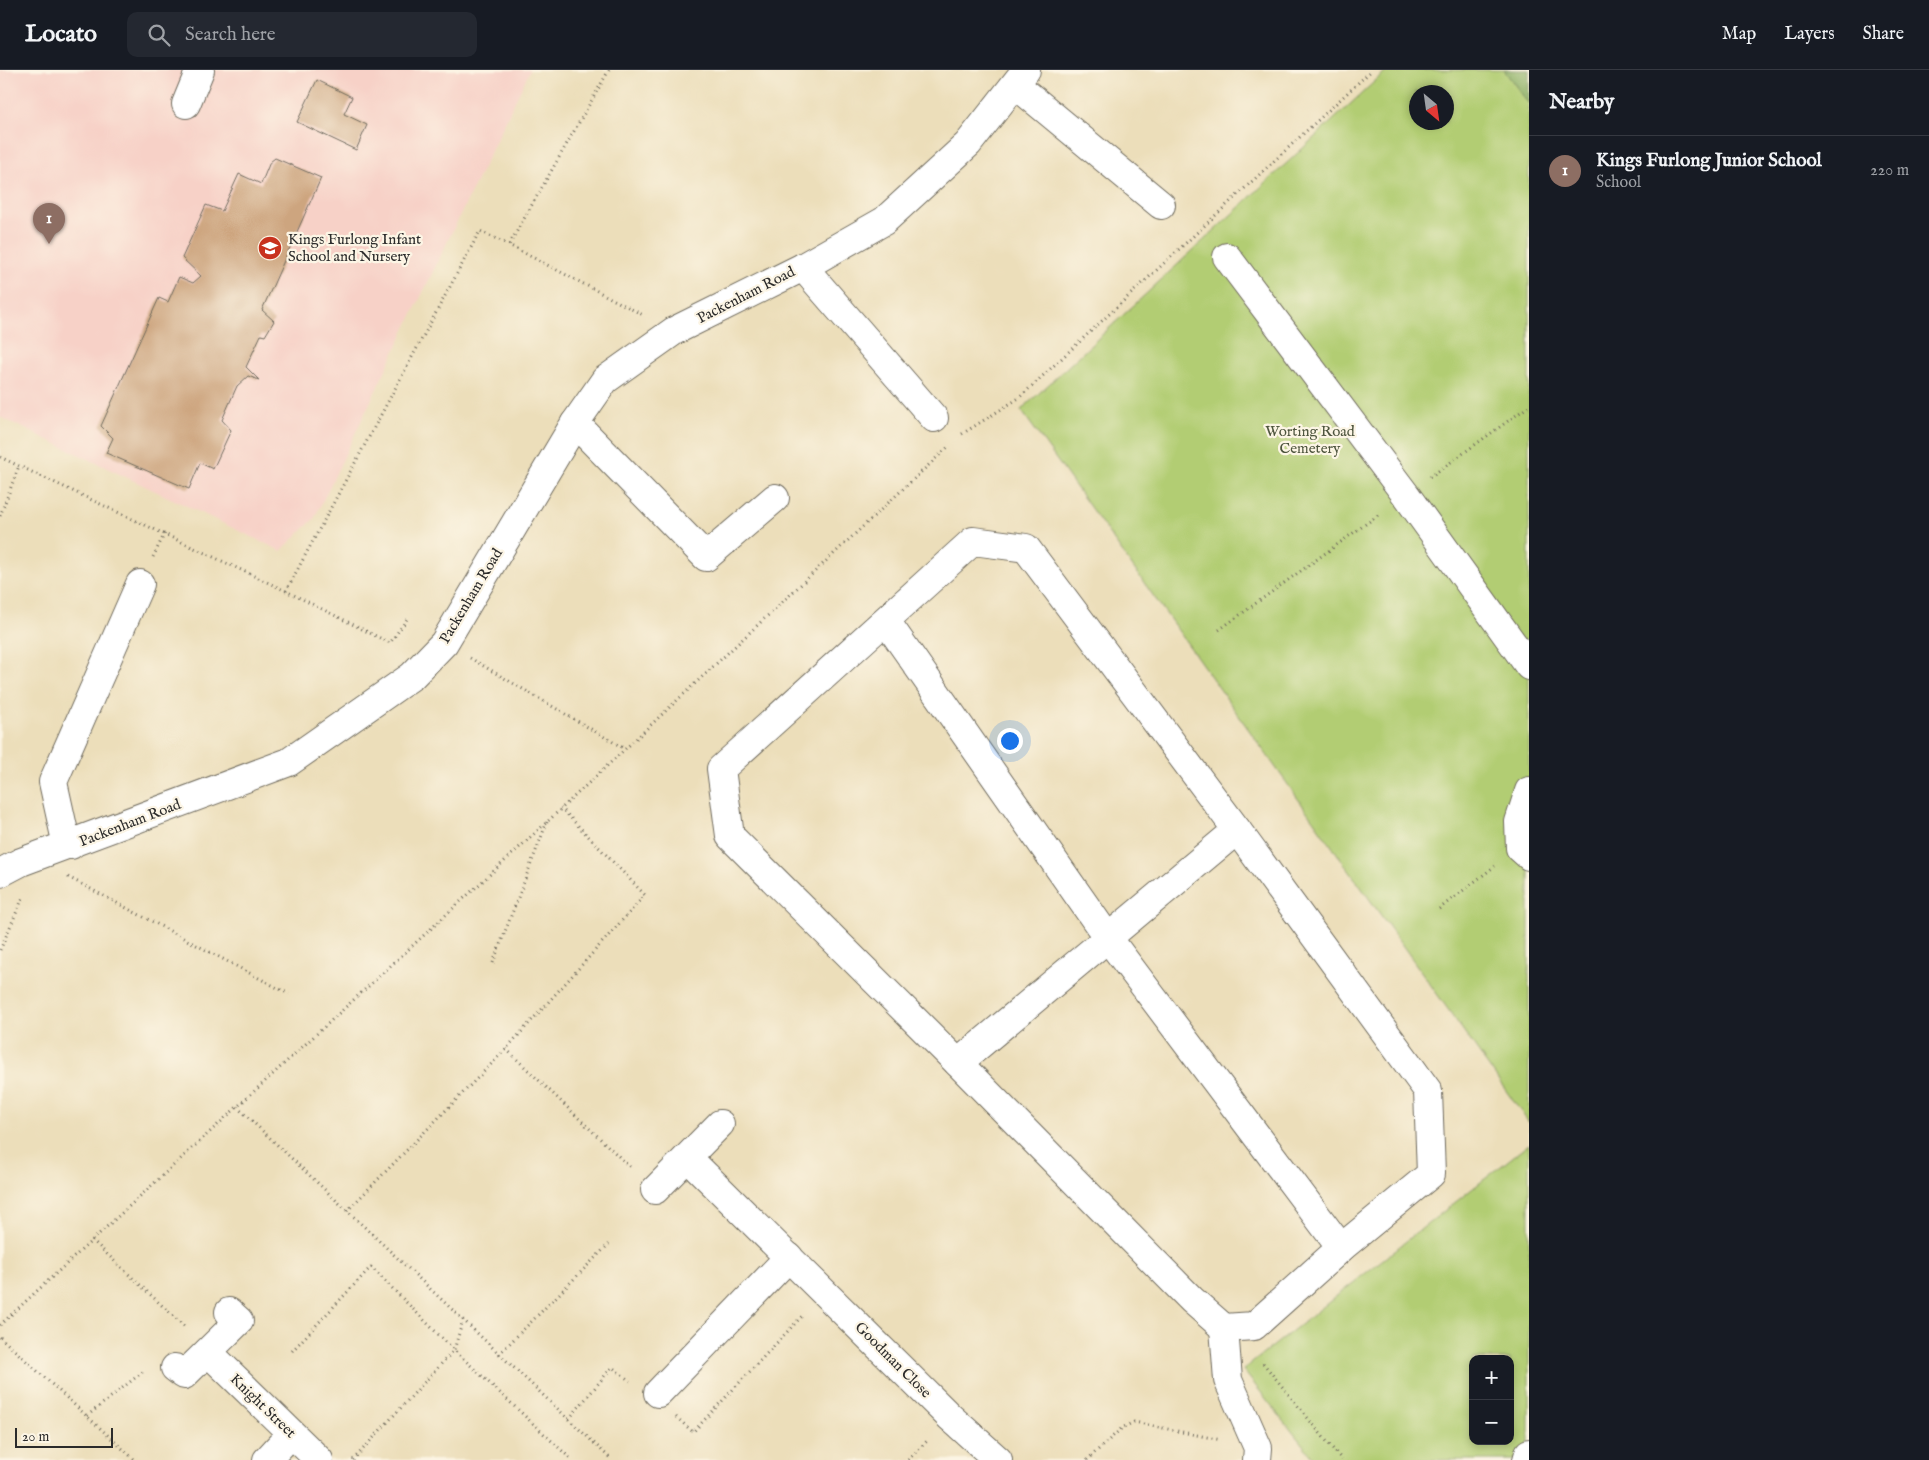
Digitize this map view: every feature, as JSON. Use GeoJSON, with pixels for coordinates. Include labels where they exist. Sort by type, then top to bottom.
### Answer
{"type":"FeatureCollection","features":[{"type":"Feature","properties":{"kind":"street"},"geometry":{"type":"LineString","coordinates":[[186,104],[200,70]]}},
{"type":"Feature","properties":{"kind":"street","name":"Packenham Road"},"geometry":{"type":"LineString","coordinates":[[0,873],[21,862],[71,845],[289,762],[412,676],[444,643],[576,423],[605,380],[674,331],[803,267],[884,221],[968,144],[1021,78],[1161,205]]}},
{"type":"Feature","properties":{"kind":"street"},"geometry":{"type":"LineString","coordinates":[[1227,257],[1406,495],[1529,666]]}},
{"type":"Feature","properties":{"kind":"street","name":"Packenham Road"},"geometry":{"type":"LineString","coordinates":[[803,267],[934,418]]}},
{"type":"Feature","properties":{"kind":"street"},"geometry":{"type":"LineString","coordinates":[[576,423],[706,557],[775,498]]}},
{"type":"Feature","properties":{"kind":"street"},"geometry":{"type":"LineString","coordinates":[[1224,1328],[1254,1326],[1341,1248],[1431,1174],[1428,1090],[1026,548],[973,541],[721,769],[730,836],[1192,1300],[1224,1328],[1228,1380],[1258,1454]]}},
{"type":"Feature","properties":{"kind":"street"},"geometry":{"type":"LineString","coordinates":[[71,845],[64,832],[53,782],[140,584]]}},
{"type":"Feature","properties":{"kind":"street"},"geometry":{"type":"LineString","coordinates":[[886,621],[1108,938],[1341,1248]]}},
{"type":"Feature","properties":{"kind":"street"},"geometry":{"type":"LineString","coordinates":[[1524,852],[1519,822],[1529,791]]}},
{"type":"Feature","properties":{"kind":"street"},"geometry":{"type":"LineString","coordinates":[[958,1063],[1237,830]]}},
{"type":"Feature","properties":{"kind":"street"},"geometry":{"type":"LineString","coordinates":[[655,1190],[720,1124]]}},
{"type":"Feature","properties":{"kind":"street","name":"Goodman Close"},"geometry":{"type":"LineString","coordinates":[[688,1158],[950,1417],[998,1460]]}},
{"type":"Feature","properties":{"kind":"street"},"geometry":{"type":"LineString","coordinates":[[658,1393],[789,1258]]}},
{"type":"Feature","properties":{"kind":"street"},"geometry":{"type":"LineString","coordinates":[[175,1368],[184,1376],[208,1352],[238,1321],[230,1312]]}},
{"type":"Feature","properties":{"kind":"street","name":"Knight Street"},"geometry":{"type":"LineString","coordinates":[[208,1352],[319,1460]]}},
{"type":"Feature","properties":{"kind":"street"},"geometry":{"type":"LineString","coordinates":[[267,1460],[291,1434]]}},
{"type":"Feature","properties":{"kind":"street"},"geometry":{"type":"LineString","coordinates":[[1527,1460],[1529,1452]]}},
{"type":"Feature","properties":{"kind":"path"},"geometry":{"type":"LineString","coordinates":[[509,245],[610,70]]}},
{"type":"Feature","properties":{"kind":"path"},"geometry":{"type":"LineString","coordinates":[[0,1325],[547,822],[962,434],[1019,398],[1372,70]]}},
{"type":"Feature","properties":{"kind":"path"},"geometry":{"type":"LineString","coordinates":[[286,591],[480,231],[674,331]]}},
{"type":"Feature","properties":{"kind":"path"},"geometry":{"type":"LineString","coordinates":[[1219,630],[1529,406]]}},
{"type":"Feature","properties":{"kind":"path"},"geometry":{"type":"LineString","coordinates":[[0,457],[286,591],[390,643],[406,619]]}},
{"type":"Feature","properties":{"kind":"path"},"geometry":{"type":"LineString","coordinates":[[0,516],[19,466]]}},
{"type":"Feature","properties":{"kind":"path"},"geometry":{"type":"LineString","coordinates":[[468,656],[625,749]]}},
{"type":"Feature","properties":{"kind":"path"},"geometry":{"type":"LineString","coordinates":[[348,1211],[506,1049],[645,895],[562,808]]}},
{"type":"Feature","properties":{"kind":"path"},"geometry":{"type":"LineString","coordinates":[[494,963],[547,822]]}},
{"type":"Feature","properties":{"kind":"path","name":"Packenham Road"},"geometry":{"type":"LineString","coordinates":[[71,845],[54,870],[289,994]]}},
{"type":"Feature","properties":{"kind":"path"},"geometry":{"type":"LineString","coordinates":[[1439,909],[1524,852]]}},
{"type":"Feature","properties":{"kind":"path"},"geometry":{"type":"LineString","coordinates":[[0,950],[28,886]]}},
{"type":"Feature","properties":{"kind":"path"},"geometry":{"type":"LineString","coordinates":[[506,1049],[655,1190]]}},
{"type":"Feature","properties":{"kind":"path"},"geometry":{"type":"LineString","coordinates":[[237,1107],[612,1460]]}},
{"type":"Feature","properties":{"kind":"path"},"geometry":{"type":"LineString","coordinates":[[92,1240],[186,1328]]}},
{"type":"Feature","properties":{"kind":"path"},"geometry":{"type":"LineString","coordinates":[[500,1354],[609,1244]]}},
{"type":"Feature","properties":{"kind":"path"},"geometry":{"type":"LineString","coordinates":[[292,1351],[371,1267],[454,1350],[572,1460]]}},
{"type":"Feature","properties":{"kind":"path"},"geometry":{"type":"LineString","coordinates":[[676,1418],[692,1432],[824,1292]]}},
{"type":"Feature","properties":{"kind":"path"},"geometry":{"type":"LineString","coordinates":[[353,1460],[454,1350],[463,1320]]}},
{"type":"Feature","properties":{"kind":"path"},"geometry":{"type":"LineString","coordinates":[[0,1337],[135,1460]]}},
{"type":"Feature","properties":{"kind":"path"},"geometry":{"type":"LineString","coordinates":[[1263,1363],[1342,1460]]}},
{"type":"Feature","properties":{"kind":"path"},"geometry":{"type":"LineString","coordinates":[[87,1416],[149,1366]]}},
{"type":"Feature","properties":{"kind":"path"},"geometry":{"type":"LineString","coordinates":[[569,1419],[612,1367]]}},
{"type":"Feature","properties":{"kind":"path"},"geometry":{"type":"LineString","coordinates":[[1087,1460],[1122,1428],[1134,1422],[1258,1454]]}},
{"type":"Feature","properties":{"kind":"shaded area","name":"Kings Furlong Infant School and Nursery"},"geometry":{"type":"Polygon","coordinates":[[[0,70],[530,70],[314,519],[281,551],[0,417],[0,70]]]}},
{"type":"Feature","properties":{"kind":"green space","name":"Worting Road Cemetery"},"geometry":{"type":"Polygon","coordinates":[[[1387,70],[1504,70],[1529,104],[1529,1123],[1021,410],[1387,70]]]}},
{"type":"Feature","properties":{"kind":"green space"},"geometry":{"type":"Polygon","coordinates":[[[1504,70],[1529,70],[1529,104],[1504,70]]]}},
{"type":"Feature","properties":{"kind":"green space"},"geometry":{"type":"Polygon","coordinates":[[[1529,1144],[1529,1460],[1315,1460],[1243,1370],[1529,1144]]]}},
{"type":"Feature","properties":{"kind":"building"},"geometry":{"type":"Polygon","coordinates":[[[317,80],[352,97],[344,114],[367,125],[356,150],[297,122],[317,80]]]}},
{"type":"Feature","properties":{"kind":"building"},"geometry":{"type":"Polygon","coordinates":[[[275,158],[321,178],[262,310],[274,321],[265,336],[261,335],[246,367],[259,380],[248,376],[237,386],[222,420],[231,430],[213,469],[200,463],[189,489],[106,453],[113,438],[101,426],[159,298],[168,302],[179,277],[193,283],[201,276],[182,258],[206,205],[222,211],[239,174],[261,184],[270,162],[275,158]]]}},
{"type":"Feature","properties":{"kind":"place","name":"Kings Furlong Junior School"},"geometry":{"type":"Point","coordinates":[49,244]}},
{"type":"Feature","properties":{"kind":"place","name":"Kings Furlong Infant School and Nursery"},"geometry":{"type":"Point","coordinates":[270,248]}}]}
